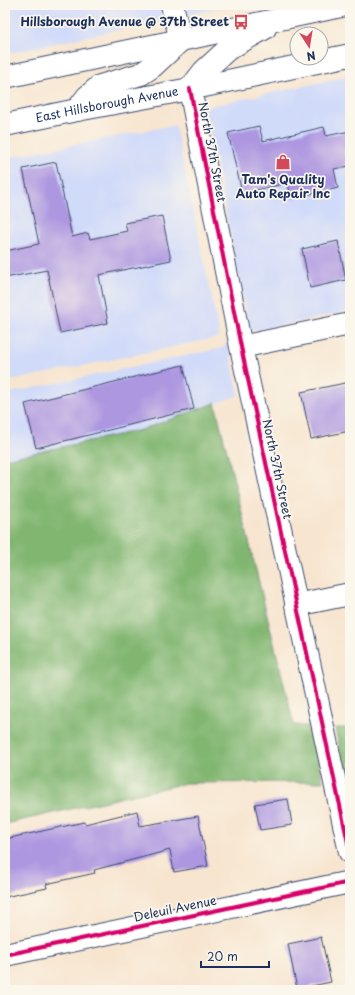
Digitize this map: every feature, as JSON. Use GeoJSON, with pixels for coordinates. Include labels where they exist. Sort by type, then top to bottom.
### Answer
{"type":"FeatureCollection","features":[{"type":"Feature","properties":{"kind":"street"},"geometry":{"type":"LineString","coordinates":[[172,5],[180,40]]}},
{"type":"Feature","properties":{"kind":"street"},"geometry":{"type":"LineString","coordinates":[[5,77],[346,5]]}},
{"type":"Feature","properties":{"kind":"street"},"geometry":{"type":"LineString","coordinates":[[190,89],[204,71],[228,49],[281,19]]}},
{"type":"Feature","properties":{"kind":"street"},"geometry":{"type":"LineString","coordinates":[[77,110],[87,97],[100,86],[141,74],[153,66],[180,40]]}},
{"type":"Feature","properties":{"kind":"street","name":"East Hillsborough Avenue"},"geometry":{"type":"LineString","coordinates":[[5,125],[190,89],[350,55]]}},
{"type":"Feature","properties":{"kind":"street","name":"North 37th Street"},"geometry":{"type":"LineString","coordinates":[[190,89],[241,347],[350,852]]}},
{"type":"Feature","properties":{"kind":"street"},"geometry":{"type":"LineString","coordinates":[[241,347],[350,324]]}},
{"type":"Feature","properties":{"kind":"street"},"geometry":{"type":"LineString","coordinates":[[296,605],[350,594]]}},
{"type":"Feature","properties":{"kind":"street","name":"Deleuil Avenue"},"geometry":{"type":"LineString","coordinates":[[5,955],[350,882]]}},
{"type":"Feature","properties":{"kind":"shaded area"},"geometry":{"type":"Polygon","coordinates":[[[5,5],[160,5],[164,20],[5,54],[5,5]]]}},
{"type":"Feature","properties":{"kind":"shaded area"},"geometry":{"type":"Polygon","coordinates":[[[184,5],[235,5],[187,15],[184,5]]]}},
{"type":"Feature","properties":{"kind":"shaded area"},"geometry":{"type":"Polygon","coordinates":[[[350,76],[350,311],[250,332],[205,107],[350,76]]]}},
{"type":"Feature","properties":{"kind":"shaded area"},"geometry":{"type":"Polygon","coordinates":[[[175,125],[220,337],[5,382],[5,158],[175,125]]]}},
{"type":"Feature","properties":{"kind":"shaded area"},"geometry":{"type":"Polygon","coordinates":[[[228,343],[239,395],[141,430],[5,459],[5,394],[222,348],[228,343]]]}},
{"type":"Feature","properties":{"kind":"green space"},"geometry":{"type":"Polygon","coordinates":[[[215,403],[294,725],[311,726],[323,782],[186,783],[5,824],[5,459],[141,430],[215,403]]]}},
{"type":"Feature","properties":{"kind":"green space"},"geometry":{"type":"Polygon","coordinates":[[[335,728],[350,728],[350,782],[347,782],[335,728]]]}},
{"type":"Feature","properties":{"kind":"building","name":"Tam's Quality Auto Repair Inc"},"geometry":{"type":"Polygon","coordinates":[[[259,126],[263,141],[324,127],[326,136],[350,131],[350,166],[334,169],[338,188],[291,198],[288,183],[242,193],[228,133],[259,126]]]}},
{"type":"Feature","properties":{"kind":"building"},"geometry":{"type":"Polygon","coordinates":[[[56,162],[72,237],[88,233],[90,239],[127,231],[125,223],[162,216],[171,260],[99,275],[108,323],[60,333],[47,270],[5,278],[5,251],[39,244],[23,169],[56,162]]]}},
{"type":"Feature","properties":{"kind":"building"},"geometry":{"type":"Polygon","coordinates":[[[338,241],[346,280],[310,288],[302,249],[338,241]]]}},
{"type":"Feature","properties":{"kind":"building"},"geometry":{"type":"Polygon","coordinates":[[[183,365],[194,409],[36,448],[25,404],[183,365]]]}},
{"type":"Feature","properties":{"kind":"building"},"geometry":{"type":"Polygon","coordinates":[[[350,382],[350,431],[311,439],[301,392],[350,382]]]}},
{"type":"Feature","properties":{"kind":"building"},"geometry":{"type":"Polygon","coordinates":[[[288,799],[292,825],[260,830],[255,804],[288,799]]]}},
{"type":"Feature","properties":{"kind":"building"},"geometry":{"type":"Polygon","coordinates":[[[137,811],[140,826],[198,816],[208,866],[174,872],[170,850],[94,870],[95,873],[46,884],[47,888],[5,897],[5,839],[84,822],[85,824],[137,811]]]}},
{"type":"Feature","properties":{"kind":"building"},"geometry":{"type":"Polygon","coordinates":[[[321,937],[331,982],[297,989],[288,944],[321,937]]]}},
{"type":"Feature","properties":{"kind":"cycle path"},"geometry":{"type":"LineString","coordinates":[[190,89],[241,347],[350,852]]}},
{"type":"Feature","properties":{"kind":"cycle path"},"geometry":{"type":"LineString","coordinates":[[5,955],[350,882]]}},
{"type":"Feature","properties":{"kind":"place","name":"Hillsborough Avenue @ 37th Street"},"geometry":{"type":"Point","coordinates":[241,22]}},
{"type":"Feature","properties":{"kind":"place","name":"Tam's Quality Auto Repair Inc"},"geometry":{"type":"Point","coordinates":[283,162]}}]}
